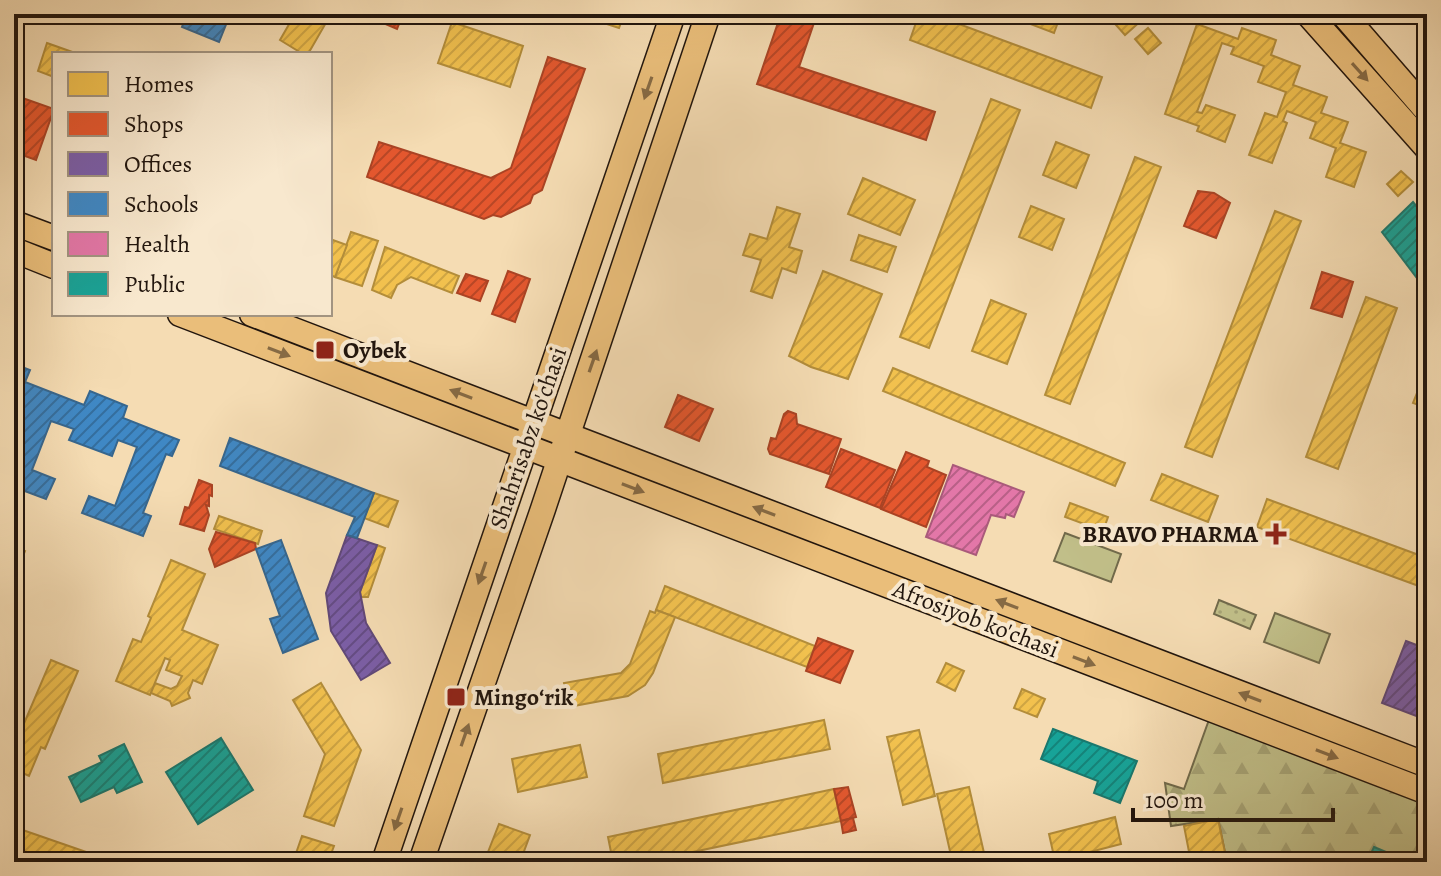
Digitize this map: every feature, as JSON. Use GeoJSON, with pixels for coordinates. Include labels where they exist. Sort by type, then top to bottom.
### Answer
{"type":"FeatureCollection","features":[{"type":"Feature","properties":{"kind":"main road","name":"Shahrisabz ko'chasi"},"geometry":{"type":"LineString","coordinates":[[384,862],[673,14]]}},
{"type":"Feature","properties":{"kind":"main road","name":"Shahrisabz ko'chasi"},"geometry":{"type":"LineString","coordinates":[[421,862],[560,460],[708,14]]}},
{"type":"Feature","properties":{"kind":"main road"},"geometry":{"type":"LineString","coordinates":[[1308,14],[1427,148]]}},
{"type":"Feature","properties":{"kind":"main road"},"geometry":{"type":"LineString","coordinates":[[1343,14],[1427,111]]}},
{"type":"Feature","properties":{"kind":"main road"},"geometry":{"type":"LineString","coordinates":[[14,223],[52,237]]}},
{"type":"Feature","properties":{"kind":"main road"},"geometry":{"type":"LineString","coordinates":[[14,250],[52,265]]}},
{"type":"Feature","properties":{"kind":"main road","name":"Afrosiyob ko'chasi"},"geometry":{"type":"LineString","coordinates":[[185,316],[1427,792]]}},
{"type":"Feature","properties":{"kind":"main road","name":"Afrosiyob ko'chasi"},"geometry":{"type":"LineString","coordinates":[[257,316],[1427,765]]}},
{"type":"Feature","properties":{"kind":"green space"},"geometry":{"type":"Polygon","coordinates":[[[1065,533],[1121,554],[1111,582],[1054,561],[1065,533]]]}},
{"type":"Feature","properties":{"kind":"green space"},"geometry":{"type":"Polygon","coordinates":[[[1219,600],[1256,615],[1250,629],[1214,614],[1219,600]]]}},
{"type":"Feature","properties":{"kind":"green space"},"geometry":{"type":"Polygon","coordinates":[[[1275,613],[1330,634],[1319,663],[1264,642],[1275,613]]]}},
{"type":"Feature","properties":{"kind":"green space"},"geometry":{"type":"Polygon","coordinates":[[[1210,717],[1427,801],[1427,862],[1227,862],[1218,819],[1171,826],[1165,783],[1184,789],[1210,717]]]}},
{"type":"Feature","properties":{"kind":"building: Homes"},"geometry":{"type":"Polygon","coordinates":[[[295,14],[331,14],[309,52],[300,52],[280,40],[295,14]]]}},
{"type":"Feature","properties":{"kind":"building: Homes"},"geometry":{"type":"Polygon","coordinates":[[[593,14],[624,14],[619,28],[591,19],[593,14]]]}},
{"type":"Feature","properties":{"kind":"building: Homes"},"geometry":{"type":"Polygon","coordinates":[[[919,14],[932,14],[1102,77],[1091,108],[910,40],[919,14]]]}},
{"type":"Feature","properties":{"kind":"building: Homes"},"geometry":{"type":"Polygon","coordinates":[[[1028,14],[1061,14],[1054,33],[1025,22],[1028,14]]]}},
{"type":"Feature","properties":{"kind":"building: Homes"},"geometry":{"type":"Polygon","coordinates":[[[1137,14],[1142,20],[1125,35],[1107,15],[1137,14]]]}},
{"type":"Feature","properties":{"kind":"building: Homes"},"geometry":{"type":"Polygon","coordinates":[[[452,22],[523,46],[510,87],[438,63],[452,22]]]}},
{"type":"Feature","properties":{"kind":"building: Homes"},"geometry":{"type":"Polygon","coordinates":[[[1197,24],[1238,39],[1242,28],[1276,40],[1271,55],[1300,66],[1293,85],[1327,97],[1321,113],[1348,122],[1340,143],[1366,152],[1354,187],[1326,177],[1336,148],[1310,138],[1316,122],[1287,111],[1283,121],[1287,123],[1272,163],[1249,155],[1265,113],[1277,117],[1286,92],[1258,82],[1264,66],[1231,54],[1234,47],[1222,43],[1197,112],[1202,113],[1206,105],[1235,115],[1225,142],[1197,131],[1199,126],[1165,114],[1197,24]]]}},
{"type":"Feature","properties":{"kind":"building: Homes"},"geometry":{"type":"Polygon","coordinates":[[[1148,28],[1161,43],[1148,54],[1135,39],[1148,28]]]}},
{"type":"Feature","properties":{"kind":"building: Homes"},"geometry":{"type":"Polygon","coordinates":[[[47,43],[72,52],[52,52],[52,76],[38,71],[47,43]]]}},
{"type":"Feature","properties":{"kind":"building: Homes"},"geometry":{"type":"Polygon","coordinates":[[[991,99],[1020,110],[929,348],[900,337],[991,99]]]}},
{"type":"Feature","properties":{"kind":"building: Homes"},"geometry":{"type":"Polygon","coordinates":[[[1056,142],[1089,155],[1076,188],[1043,175],[1056,142]]]}},
{"type":"Feature","properties":{"kind":"building: Homes"},"geometry":{"type":"Polygon","coordinates":[[[1135,157],[1161,167],[1070,404],[1045,395],[1135,157]]]}},
{"type":"Feature","properties":{"kind":"building: Homes"},"geometry":{"type":"Polygon","coordinates":[[[1401,171],[1413,182],[1398,196],[1387,184],[1401,171]]]}},
{"type":"Feature","properties":{"kind":"building: Homes"},"geometry":{"type":"Polygon","coordinates":[[[863,178],[915,200],[900,235],[848,214],[863,178]]]}},
{"type":"Feature","properties":{"kind":"building: Homes"},"geometry":{"type":"Polygon","coordinates":[[[1031,206],[1064,219],[1052,250],[1019,237],[1031,206]]]}},
{"type":"Feature","properties":{"kind":"building: Homes"},"geometry":{"type":"Polygon","coordinates":[[[777,207],[800,214],[789,247],[802,251],[796,273],[782,268],[772,298],[751,291],[761,260],[743,255],[750,234],[767,239],[777,207]]]}},
{"type":"Feature","properties":{"kind":"building: Homes"},"geometry":{"type":"Polygon","coordinates":[[[1275,211],[1301,221],[1212,457],[1185,447],[1275,211]]]}},
{"type":"Feature","properties":{"kind":"building: Homes"},"geometry":{"type":"Polygon","coordinates":[[[351,232],[378,241],[362,286],[335,277],[351,232]]]}},
{"type":"Feature","properties":{"kind":"building: Homes"},"geometry":{"type":"Polygon","coordinates":[[[859,235],[896,247],[887,272],[851,260],[859,235]]]}},
{"type":"Feature","properties":{"kind":"building: Homes"},"geometry":{"type":"Polygon","coordinates":[[[332,240],[347,245],[335,277],[332,276],[332,240]]]}},
{"type":"Feature","properties":{"kind":"building: Homes"},"geometry":{"type":"Polygon","coordinates":[[[385,247],[459,276],[452,293],[411,277],[397,285],[391,298],[372,290],[385,247]]]}},
{"type":"Feature","properties":{"kind":"building: Homes"},"geometry":{"type":"Polygon","coordinates":[[[823,271],[882,294],[848,379],[789,356],[823,271]]]}},
{"type":"Feature","properties":{"kind":"building: Homes"},"geometry":{"type":"Polygon","coordinates":[[[1366,297],[1397,308],[1338,469],[1306,457],[1366,297]]]}},
{"type":"Feature","properties":{"kind":"building: Homes"},"geometry":{"type":"Polygon","coordinates":[[[991,300],[1026,314],[1007,364],[972,351],[991,300]]]}},
{"type":"Feature","properties":{"kind":"building: Homes"},"geometry":{"type":"Polygon","coordinates":[[[893,368],[1125,463],[1115,486],[883,391],[893,368]]]}},
{"type":"Feature","properties":{"kind":"building: Homes"},"geometry":{"type":"Polygon","coordinates":[[[1427,368],[1427,408],[1413,403],[1427,368]]]}},
{"type":"Feature","properties":{"kind":"building: Homes"},"geometry":{"type":"Polygon","coordinates":[[[1162,474],[1218,496],[1208,522],[1151,500],[1162,474]]]}},
{"type":"Feature","properties":{"kind":"building: Homes"},"geometry":{"type":"Polygon","coordinates":[[[374,493],[398,501],[388,527],[364,518],[374,493]]]}},
{"type":"Feature","properties":{"kind":"building: Homes"},"geometry":{"type":"Polygon","coordinates":[[[1267,499],[1427,558],[1427,589],[1257,527],[1267,499]]]}},
{"type":"Feature","properties":{"kind":"building: Homes"},"geometry":{"type":"Polygon","coordinates":[[[1070,503],[1108,517],[1103,531],[1065,517],[1070,503]]]}},
{"type":"Feature","properties":{"kind":"building: Homes"},"geometry":{"type":"Polygon","coordinates":[[[219,516],[262,531],[258,544],[214,529],[219,516]]]}},
{"type":"Feature","properties":{"kind":"building: Homes"},"geometry":{"type":"Polygon","coordinates":[[[377,545],[385,548],[368,597],[361,597],[360,592],[377,545]]]}},
{"type":"Feature","properties":{"kind":"building: Homes"},"geometry":{"type":"Polygon","coordinates":[[[14,546],[25,551],[16,574],[14,573],[14,546]]]}},
{"type":"Feature","properties":{"kind":"building: Homes"},"geometry":{"type":"Polygon","coordinates":[[[171,560],[205,574],[182,630],[218,645],[202,684],[193,680],[188,693],[190,698],[172,706],[170,701],[151,693],[155,683],[171,689],[177,686],[182,676],[166,670],[170,660],[165,658],[150,695],[116,681],[133,639],[141,642],[171,560]]]}},
{"type":"Feature","properties":{"kind":"building: Homes"},"geometry":{"type":"Polygon","coordinates":[[[665,586],[815,646],[807,667],[656,610],[665,586]]]}},
{"type":"Feature","properties":{"kind":"building: Homes"},"geometry":{"type":"Polygon","coordinates":[[[656,610],[675,617],[653,673],[645,685],[628,696],[568,707],[564,683],[621,673],[630,664],[650,611],[655,613],[656,610]]]}},
{"type":"Feature","properties":{"kind":"building: Homes"},"geometry":{"type":"Polygon","coordinates":[[[51,660],[78,671],[45,749],[41,747],[29,776],[14,769],[14,739],[17,740],[51,660]]]}},
{"type":"Feature","properties":{"kind":"building: Homes"},"geometry":{"type":"Polygon","coordinates":[[[946,663],[964,671],[955,691],[937,682],[946,663]]]}},
{"type":"Feature","properties":{"kind":"building: Homes"},"geometry":{"type":"Polygon","coordinates":[[[321,683],[361,750],[334,826],[304,816],[325,754],[293,700],[321,683]]]}},
{"type":"Feature","properties":{"kind":"building: Homes"},"geometry":{"type":"Polygon","coordinates":[[[1022,689],[1045,699],[1037,717],[1014,708],[1022,689]]]}},
{"type":"Feature","properties":{"kind":"building: Homes"},"geometry":{"type":"Polygon","coordinates":[[[824,720],[830,749],[663,783],[658,754],[824,720]]]}},
{"type":"Feature","properties":{"kind":"building: Homes"},"geometry":{"type":"Polygon","coordinates":[[[919,730],[935,796],[903,805],[887,737],[919,730]]]}},
{"type":"Feature","properties":{"kind":"building: Homes"},"geometry":{"type":"Polygon","coordinates":[[[580,745],[587,777],[518,792],[512,759],[580,745]]]}},
{"type":"Feature","properties":{"kind":"building: Homes"},"geometry":{"type":"Polygon","coordinates":[[[969,787],[984,853],[952,860],[937,794],[969,787]]]}},
{"type":"Feature","properties":{"kind":"building: Homes"},"geometry":{"type":"Polygon","coordinates":[[[834,789],[841,821],[645,862],[613,862],[608,837],[834,789]]]}},
{"type":"Feature","properties":{"kind":"building: Homes"},"geometry":{"type":"Polygon","coordinates":[[[1115,817],[1121,844],[1055,861],[1049,834],[1115,817]]]}},
{"type":"Feature","properties":{"kind":"building: Homes"},"geometry":{"type":"Polygon","coordinates":[[[1218,819],[1227,862],[1191,862],[1184,826],[1218,819]]]}},
{"type":"Feature","properties":{"kind":"building: Homes"},"geometry":{"type":"Polygon","coordinates":[[[499,824],[530,835],[520,862],[488,852],[499,824]]]}},
{"type":"Feature","properties":{"kind":"building: Homes"},"geometry":{"type":"Polygon","coordinates":[[[14,827],[115,862],[14,862],[14,827]]]}},
{"type":"Feature","properties":{"kind":"building: Homes"},"geometry":{"type":"Polygon","coordinates":[[[302,836],[334,846],[328,862],[293,862],[302,836]]]}},
{"type":"Feature","properties":{"kind":"building: Shops"},"geometry":{"type":"Polygon","coordinates":[[[379,14],[403,14],[397,29],[376,20],[379,14]]]}},
{"type":"Feature","properties":{"kind":"building: Shops"},"geometry":{"type":"Polygon","coordinates":[[[781,14],[817,14],[799,67],[935,112],[926,140],[757,84],[781,14]]]}},
{"type":"Feature","properties":{"kind":"building: Shops"},"geometry":{"type":"Polygon","coordinates":[[[548,57],[585,69],[542,190],[533,195],[530,203],[501,217],[493,215],[484,219],[367,177],[379,142],[491,178],[511,168],[548,57]]]}},
{"type":"Feature","properties":{"kind":"building: Shops"},"geometry":{"type":"Polygon","coordinates":[[[14,95],[52,108],[36,160],[14,152],[14,95]]]}},
{"type":"Feature","properties":{"kind":"building: Shops"},"geometry":{"type":"Polygon","coordinates":[[[1198,191],[1214,193],[1230,203],[1216,238],[1184,226],[1198,191]]]}},
{"type":"Feature","properties":{"kind":"building: Shops"},"geometry":{"type":"Polygon","coordinates":[[[508,271],[530,279],[515,322],[492,314],[508,271]]]}},
{"type":"Feature","properties":{"kind":"building: Shops"},"geometry":{"type":"Polygon","coordinates":[[[1322,272],[1353,282],[1342,317],[1311,308],[1322,272]]]}},
{"type":"Feature","properties":{"kind":"building: Shops"},"geometry":{"type":"Polygon","coordinates":[[[466,274],[488,281],[480,301],[457,293],[466,274]]]}},
{"type":"Feature","properties":{"kind":"building: Shops"},"geometry":{"type":"Polygon","coordinates":[[[678,395],[713,409],[699,441],[665,427],[678,395]]]}},
{"type":"Feature","properties":{"kind":"building: Shops"},"geometry":{"type":"Polygon","coordinates":[[[788,411],[796,414],[797,424],[841,439],[829,474],[770,454],[771,438],[776,439],[784,414],[788,411]]]}},
{"type":"Feature","properties":{"kind":"building: Shops"},"geometry":{"type":"Polygon","coordinates":[[[841,449],[895,470],[880,508],[826,487],[841,449]]]}},
{"type":"Feature","properties":{"kind":"building: Shops"},"geometry":{"type":"Polygon","coordinates":[[[906,452],[929,461],[927,467],[946,475],[926,527],[881,509],[906,452]]]}},
{"type":"Feature","properties":{"kind":"building: Shops"},"geometry":{"type":"Polygon","coordinates":[[[199,480],[212,485],[209,506],[206,505],[209,515],[204,531],[180,524],[199,480]]]}},
{"type":"Feature","properties":{"kind":"building: Shops"},"geometry":{"type":"Polygon","coordinates":[[[216,532],[255,543],[256,549],[215,567],[209,549],[216,532]]]}},
{"type":"Feature","properties":{"kind":"building: Shops"},"geometry":{"type":"Polygon","coordinates":[[[818,638],[853,651],[840,683],[806,671],[818,638]]]}},
{"type":"Feature","properties":{"kind":"building: Shops"},"geometry":{"type":"Polygon","coordinates":[[[848,787],[856,817],[841,821],[834,789],[848,787]]]}},
{"type":"Feature","properties":{"kind":"building: Shops"},"geometry":{"type":"Polygon","coordinates":[[[853,818],[856,830],[843,833],[841,821],[853,818]]]}},
{"type":"Feature","properties":{"kind":"building: Offices"},"geometry":{"type":"Polygon","coordinates":[[[347,535],[377,545],[360,592],[366,623],[390,663],[361,680],[331,631],[326,593],[347,535]]]}},
{"type":"Feature","properties":{"kind":"building: Offices"},"geometry":{"type":"Polygon","coordinates":[[[1406,641],[1427,649],[1427,720],[1382,703],[1406,641]]]}},
{"type":"Feature","properties":{"kind":"building: Schools"},"geometry":{"type":"Polygon","coordinates":[[[187,14],[229,17],[219,42],[182,27],[187,14]]]}},
{"type":"Feature","properties":{"kind":"building: Schools"},"geometry":{"type":"Polygon","coordinates":[[[14,364],[30,370],[25,382],[84,405],[90,391],[127,406],[123,418],[179,440],[172,456],[166,454],[143,513],[151,516],[143,536],[82,513],[89,496],[115,506],[137,447],[118,440],[112,456],[69,440],[74,429],[51,421],[32,470],[55,479],[46,499],[14,487],[14,432],[24,405],[14,401],[14,364]]]}},
{"type":"Feature","properties":{"kind":"building: Schools"},"geometry":{"type":"Polygon","coordinates":[[[230,438],[374,493],[357,538],[347,535],[355,517],[220,466],[230,438]]]}},
{"type":"Feature","properties":{"kind":"building: Schools"},"geometry":{"type":"Polygon","coordinates":[[[281,540],[318,639],[283,653],[270,619],[280,616],[256,549],[281,540]]]}},
{"type":"Feature","properties":{"kind":"building: Health"},"geometry":{"type":"Polygon","coordinates":[[[953,465],[1024,492],[1014,517],[991,515],[976,555],[926,537],[953,465]]]}},
{"type":"Feature","properties":{"kind":"building: Public"},"geometry":{"type":"Polygon","coordinates":[[[1413,202],[1427,219],[1427,283],[1423,286],[1382,232],[1413,202]]]}},
{"type":"Feature","properties":{"kind":"building: Public"},"geometry":{"type":"Polygon","coordinates":[[[1053,729],[1137,761],[1120,803],[1094,793],[1098,781],[1041,759],[1053,729]]]}},
{"type":"Feature","properties":{"kind":"building: Public"},"geometry":{"type":"Polygon","coordinates":[[[221,738],[253,790],[198,824],[166,772],[221,738]]]}},
{"type":"Feature","properties":{"kind":"building: Public"},"geometry":{"type":"Polygon","coordinates":[[[124,744],[142,782],[117,793],[114,787],[81,802],[69,777],[102,762],[99,756],[124,744]]]}},
{"type":"Feature","properties":{"kind":"building: Public"},"geometry":{"type":"Polygon","coordinates":[[[1374,847],[1410,862],[1367,862],[1374,847]]]}},
{"type":"Feature","properties":{"kind":"place","name":"Oybek"},"geometry":{"type":"Point","coordinates":[325,350]}},
{"type":"Feature","properties":{"kind":"place","name":"BRAVO PHARMA"},"geometry":{"type":"Point","coordinates":[1276,534]}},
{"type":"Feature","properties":{"kind":"place","name":"Mingoʻrik"},"geometry":{"type":"Point","coordinates":[456,697]}}]}
